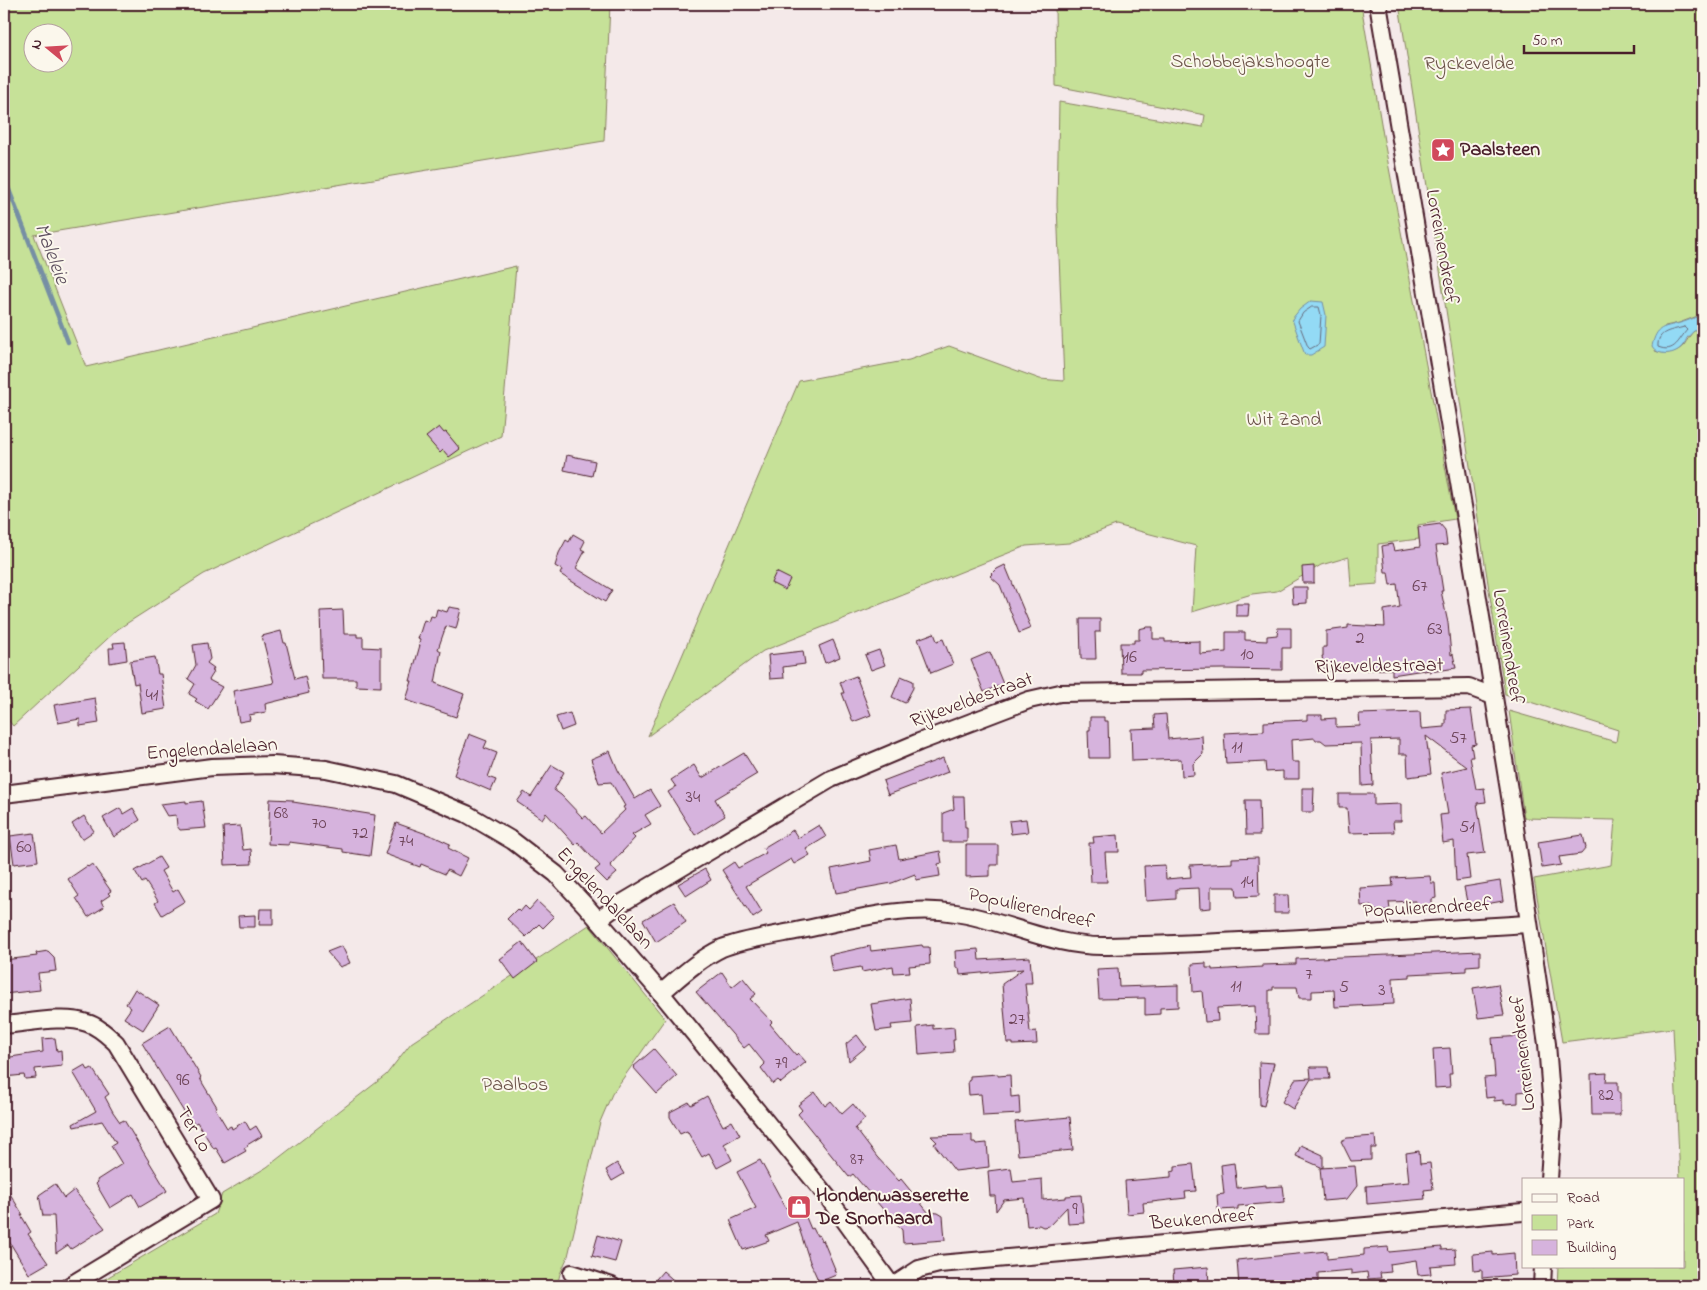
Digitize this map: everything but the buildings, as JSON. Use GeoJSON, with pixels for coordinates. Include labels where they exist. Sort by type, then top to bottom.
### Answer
{"type":"FeatureCollection","features":[{"type":"Feature","properties":{"kind":"street","name":"Lorreinendreef"},"geometry":{"type":"LineString","coordinates":[[1378,4],[1514,821],[1549,1063],[1553,1121],[1549,1178]]}},
{"type":"Feature","properties":{"kind":"street","name":"Rijkeveldestraat"},"geometry":{"type":"LineString","coordinates":[[598,920],[831,779],[919,742],[1029,700],[1060,693],[1469,687],[1493,696]]}},
{"type":"Feature","properties":{"kind":"street","name":"Engelendalelaan"},"geometry":{"type":"LineString","coordinates":[[4,794],[212,767],[273,765],[335,771],[396,784],[467,814],[513,841],[556,874],[598,920],[661,993],[829,1199],[892,1286]]}},
{"type":"Feature","properties":{"kind":"street","name":"Populierendreef"},"geometry":{"type":"LineString","coordinates":[[661,993],[697,961],[725,947],[886,914],[922,911],[956,913],[1061,941],[1106,946],[1238,941],[1529,924]]}},
{"type":"Feature","properties":{"kind":"street","name":"Ter Lo"},"geometry":{"type":"LineString","coordinates":[[4,1026],[73,1020],[88,1023],[102,1031],[116,1043],[211,1200],[69,1286]]}},
{"type":"Feature","properties":{"kind":"street","name":"Beukendreef"},"geometry":{"type":"LineString","coordinates":[[892,1286],[919,1269],[939,1264],[1522,1212]]}},
{"type":"Feature","properties":{"kind":"street"},"geometry":{"type":"LineString","coordinates":[[1542,1286],[1543,1268]]}},
{"type":"Feature","properties":{"kind":"street"},"geometry":{"type":"LineString","coordinates":[[572,1273],[612,1286]]}},
{"type":"Feature","properties":{"kind":"green space"},"geometry":{"type":"Polygon","coordinates":[[[4,4],[610,4],[604,141],[34,235],[86,367],[516,266],[501,436],[204,574],[118,629],[13,726],[4,715],[4,4]]]}},
{"type":"Feature","properties":{"kind":"green space","name":"Wit Zand"},"geometry":{"type":"Polygon","coordinates":[[[1055,4],[1361,4],[1384,141],[1455,519],[1418,525],[1419,539],[1378,544],[1378,584],[1351,586],[1349,557],[1321,565],[1277,591],[1252,594],[1192,612],[1196,546],[1116,525],[1069,543],[1026,546],[763,651],[648,736],[799,381],[909,360],[949,346],[1040,379],[1064,381],[1057,205],[1059,102],[1203,127],[1205,115],[1056,86],[1055,4]]]}},
{"type":"Feature","properties":{"kind":"green space","name":"Ryckevelde"},"geometry":{"type":"Polygon","coordinates":[[[1399,4],[1703,4],[1703,314],[1665,326],[1655,351],[1666,353],[1678,350],[1694,331],[1703,326],[1703,1286],[1557,1286],[1558,1268],[1684,1268],[1684,1178],[1680,1178],[1673,1028],[1562,1042],[1534,879],[1611,865],[1615,820],[1524,818],[1509,711],[1616,742],[1618,730],[1505,694],[1399,4]]]}},
{"type":"Feature","properties":{"kind":"green space","name":"Paalbos"},"geometry":{"type":"Polygon","coordinates":[[[589,925],[665,1019],[612,1094],[600,1122],[568,1256],[557,1286],[93,1286],[215,1214],[222,1194],[267,1167],[386,1075],[411,1043],[589,925]]]}},
{"type":"Feature","properties":{"kind":"water"},"geometry":{"type":"Polygon","coordinates":[[[1311,301],[1323,302],[1326,315],[1324,347],[1311,355],[1305,355],[1292,319],[1300,309],[1311,301]]]}},
{"type":"Feature","properties":{"kind":"water"},"geometry":{"type":"Polygon","coordinates":[[[1703,314],[1703,326],[1692,333],[1676,351],[1672,353],[1658,352],[1652,346],[1656,334],[1662,328],[1703,314]]]}},
{"type":"Feature","properties":{"kind":"waterway","name":"Maleleie"},"geometry":{"type":"LineString","coordinates":[[4,177],[68,342]]}},
{"type":"Feature","properties":{"kind":"place","name":"Paalsteen"},"geometry":{"type":"Point","coordinates":[1443,150]}},
{"type":"Feature","properties":{"kind":"place","name":"Hondenwasserette De Snorhaard"},"geometry":{"type":"Point","coordinates":[799,1207]}},
{"type":"Feature","properties":{"kind":"park label","name":"Schobbejakshoogte"},"geometry":{"type":"Point","coordinates":[1250,62]}}]}
